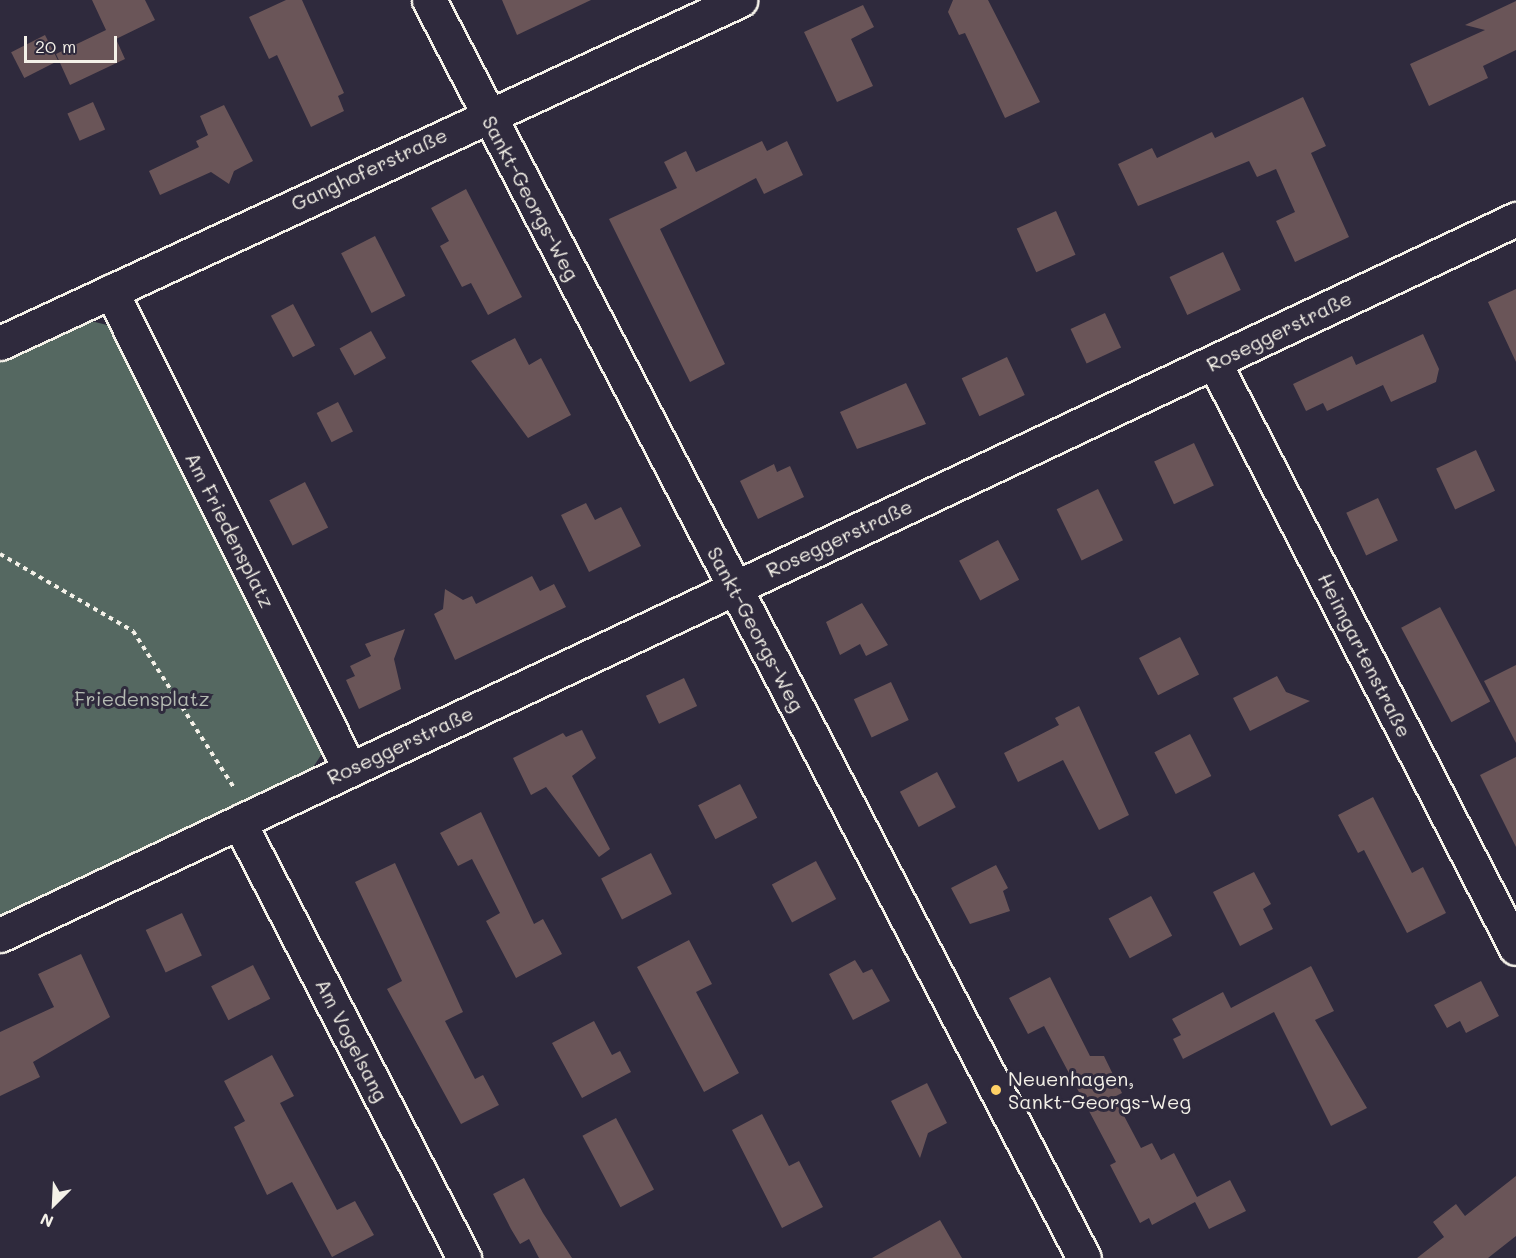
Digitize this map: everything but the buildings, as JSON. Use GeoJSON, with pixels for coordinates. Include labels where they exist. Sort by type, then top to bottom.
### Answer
{"type":"FeatureCollection","features":[{"type":"Feature","properties":{"kind":"street","name":"Sankt-Georgs-Weg"},"geometry":{"type":"LineString","coordinates":[[429,0],[1084,1258]]}},
{"type":"Feature","properties":{"kind":"street","name":"Ganghoferstraße"},"geometry":{"type":"LineString","coordinates":[[0,343],[488,114],[516,107],[740,0]]}},
{"type":"Feature","properties":{"kind":"street","name":"Roseggerstraße"},"geometry":{"type":"LineString","coordinates":[[0,935],[349,768],[1516,219]]}},
{"type":"Feature","properties":{"kind":"street","name":"Am Friedensplatz"},"geometry":{"type":"LineString","coordinates":[[111,291],[349,768]]}},
{"type":"Feature","properties":{"kind":"street","name":"Heimgartenstraße"},"geometry":{"type":"LineString","coordinates":[[1214,363],[1516,948]]}},
{"type":"Feature","properties":{"kind":"street","name":"Am Vogelsang"},"geometry":{"type":"LineString","coordinates":[[246,819],[464,1258]]}},
{"type":"Feature","properties":{"kind":"path"},"geometry":{"type":"LineString","coordinates":[[0,554],[133,631],[246,819]]}},
{"type":"Feature","properties":{"kind":"green space","name":"Friedensplatz"},"geometry":{"type":"Polygon","coordinates":[[[87,320],[111,326],[323,752],[304,781],[0,918],[0,362],[87,320]]]}},
{"type":"Feature","properties":{"kind":"place","name":"Neuenhagen, Sankt-Georgs-Weg"},"geometry":{"type":"Point","coordinates":[996,1090]}}]}
